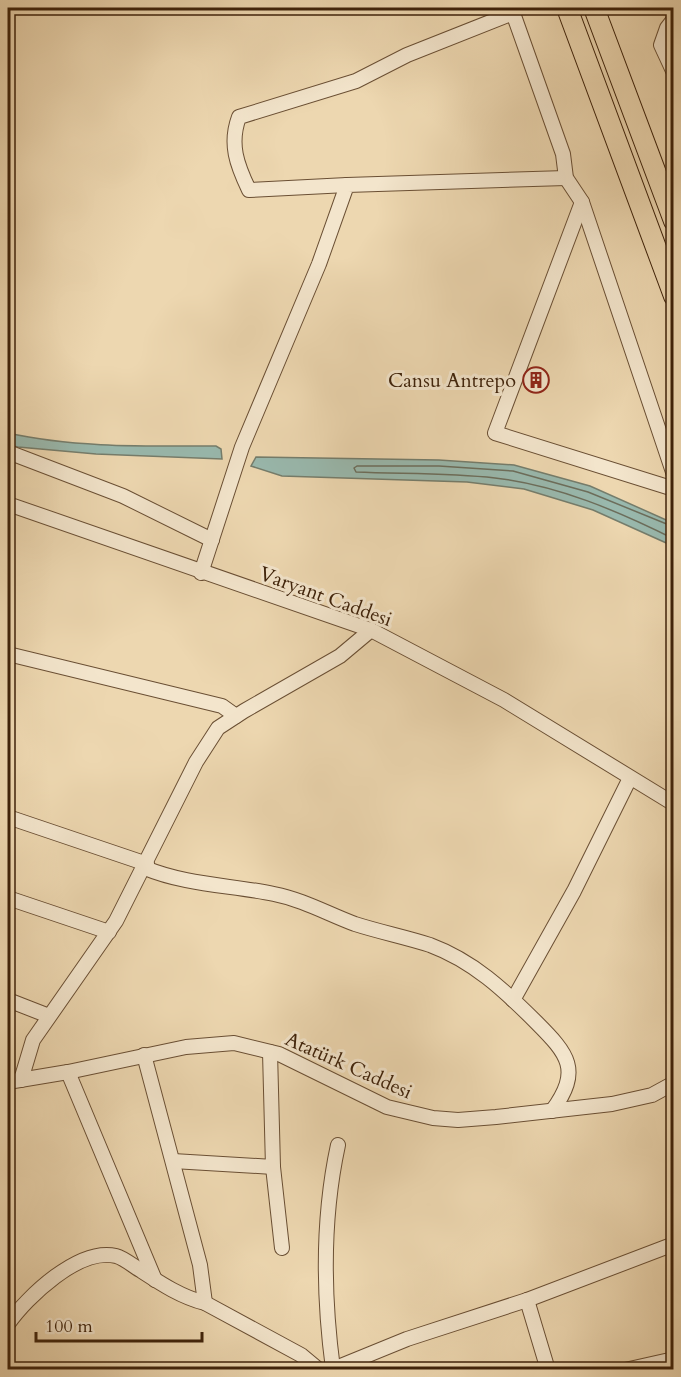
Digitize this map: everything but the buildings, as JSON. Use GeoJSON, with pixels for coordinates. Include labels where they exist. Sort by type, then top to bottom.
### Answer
{"type":"FeatureCollection","features":[{"type":"Feature","properties":{"kind":"highway"},"geometry":{"type":"LineString","coordinates":[[567,8],[674,296]]}},
{"type":"Feature","properties":{"kind":"highway"},"geometry":{"type":"LineString","coordinates":[[594,8],[674,221]]}},
{"type":"Feature","properties":{"kind":"street"},"geometry":{"type":"LineString","coordinates":[[566,178],[347,184],[249,190],[236,164],[233,133],[239,117],[356,81],[407,55],[513,14],[563,154],[566,178],[582,202],[674,475]]}},
{"type":"Feature","properties":{"kind":"street"},"geometry":{"type":"LineString","coordinates":[[674,19],[667,28],[661,45],[674,73]]}},
{"type":"Feature","properties":{"kind":"street"},"geometry":{"type":"LineString","coordinates":[[201,573],[242,447],[319,264],[347,184]]}},
{"type":"Feature","properties":{"kind":"street"},"geometry":{"type":"LineString","coordinates":[[582,202],[495,434],[674,489]]}},
{"type":"Feature","properties":{"kind":"street"},"geometry":{"type":"LineString","coordinates":[[8,452],[123,496],[212,540]]}},
{"type":"Feature","properties":{"kind":"street","name":"Varyant Caddesi"},"geometry":{"type":"LineString","coordinates":[[8,504],[201,573],[371,630],[504,700],[674,804]]}},
{"type":"Feature","properties":{"kind":"street"},"geometry":{"type":"LineString","coordinates":[[14,1081],[33,1040],[109,932],[146,866],[196,762],[218,728],[340,656],[371,630]]}},
{"type":"Feature","properties":{"kind":"street"},"geometry":{"type":"LineString","coordinates":[[8,654],[222,706],[237,716]]}},
{"type":"Feature","properties":{"kind":"street"},"geometry":{"type":"LineString","coordinates":[[513,1000],[574,891],[630,778]]}},
{"type":"Feature","properties":{"kind":"street"},"geometry":{"type":"LineString","coordinates":[[8,818],[146,866],[169,878],[292,898],[354,923],[431,946],[476,969],[513,1000],[556,1043],[565,1056],[568,1086],[552,1111]]}},
{"type":"Feature","properties":{"kind":"street"},"geometry":{"type":"LineString","coordinates":[[8,898],[109,932]]}},
{"type":"Feature","properties":{"kind":"street"},"geometry":{"type":"LineString","coordinates":[[8,1000],[49,1016]]}},
{"type":"Feature","properties":{"kind":"street","name":"Atatürk Caddesi"},"geometry":{"type":"LineString","coordinates":[[14,1081],[144,1055],[219,1043],[234,1043],[270,1052],[368,1100],[400,1111],[458,1120],[636,1100],[661,1091],[674,1083]]}},
{"type":"Feature","properties":{"kind":"street"},"geometry":{"type":"LineString","coordinates":[[270,1052],[273,1167],[282,1248]]}},
{"type":"Feature","properties":{"kind":"street"},"geometry":{"type":"LineString","coordinates":[[144,1055],[200,1265],[205,1303]]}},
{"type":"Feature","properties":{"kind":"street"},"geometry":{"type":"LineString","coordinates":[[68,1072],[155,1280]]}},
{"type":"Feature","properties":{"kind":"street"},"geometry":{"type":"LineString","coordinates":[[328,1369],[326,1248],[331,1179],[338,1145]]}},
{"type":"Feature","properties":{"kind":"street"},"geometry":{"type":"LineString","coordinates":[[174,1161],[273,1167]]}},
{"type":"Feature","properties":{"kind":"street"},"geometry":{"type":"LineString","coordinates":[[8,1324],[23,1303],[54,1277],[95,1257],[116,1256],[190,1300],[205,1303],[328,1369],[407,1339],[527,1300],[674,1244]]}},
{"type":"Feature","properties":{"kind":"street"},"geometry":{"type":"LineString","coordinates":[[527,1300],[548,1370]]}},
{"type":"Feature","properties":{"kind":"street"},"geometry":{"type":"LineString","coordinates":[[625,1370],[674,1359]]}},
{"type":"Feature","properties":{"kind":"water"},"geometry":{"type":"Polygon","coordinates":[[[8,433],[85,444],[216,446],[221,449],[222,459],[96,454],[18,447],[8,445],[8,433]]]}},
{"type":"Feature","properties":{"kind":"water"},"geometry":{"type":"Polygon","coordinates":[[[256,457],[439,460],[514,465],[590,486],[673,523],[673,546],[593,510],[524,489],[467,482],[282,476],[251,466],[256,457]]]}},
{"type":"Feature","properties":{"kind":"place","name":"Cansu Antrepo"},"geometry":{"type":"Point","coordinates":[536,380]}}]}
